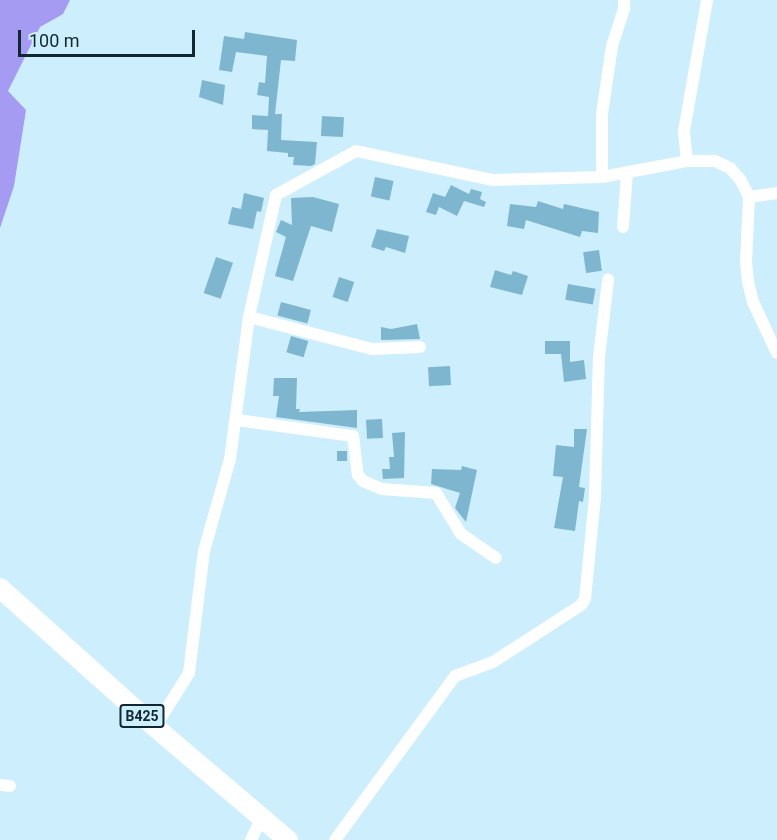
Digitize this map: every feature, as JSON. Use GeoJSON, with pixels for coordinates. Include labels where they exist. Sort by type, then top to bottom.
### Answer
{"type":"FeatureCollection","features":[{"type":"Feature","properties":{"kind":"main road","name":"B425"},"geometry":{"type":"LineString","coordinates":[[0,588],[155,728],[288,840]]}},
{"type":"Feature","properties":{"kind":"street"},"geometry":{"type":"LineString","coordinates":[[602,177],[602,114],[612,45],[624,8],[624,0]]}},
{"type":"Feature","properties":{"kind":"street"},"geometry":{"type":"LineString","coordinates":[[687,161],[684,131],[707,0]]}},
{"type":"Feature","properties":{"kind":"street"},"geometry":{"type":"LineString","coordinates":[[155,728],[189,673],[204,551],[231,459],[249,317],[276,195],[356,151],[492,180],[602,177],[687,161],[715,161],[730,168],[740,179],[749,197],[746,262],[748,282],[753,302],[777,353]]}},
{"type":"Feature","properties":{"kind":"street"},"geometry":{"type":"LineString","coordinates":[[623,227],[627,173]]}},
{"type":"Feature","properties":{"kind":"street"},"geometry":{"type":"LineString","coordinates":[[749,197],[777,193]]}},
{"type":"Feature","properties":{"kind":"street"},"geometry":{"type":"LineString","coordinates":[[335,840],[455,676],[492,662],[581,605],[585,599],[595,497],[599,357],[608,280]]}},
{"type":"Feature","properties":{"kind":"street"},"geometry":{"type":"LineString","coordinates":[[249,317],[372,349],[420,347]]}},
{"type":"Feature","properties":{"kind":"street"},"geometry":{"type":"LineString","coordinates":[[237,420],[353,436],[358,475],[363,481],[382,489],[435,493],[461,534],[496,558]]}},
{"type":"Feature","properties":{"kind":"street"},"geometry":{"type":"LineString","coordinates":[[251,840],[262,817]]}},
{"type":"Feature","properties":{"kind":"shaded area"},"geometry":{"type":"Polygon","coordinates":[[[0,0],[70,0],[63,14],[40,27],[8,91],[26,110],[14,186],[0,228],[0,0]]]}},
{"type":"Feature","properties":{"kind":"building"},"geometry":{"type":"Polygon","coordinates":[[[245,32],[297,40],[295,61],[281,60],[275,114],[282,114],[281,140],[317,142],[315,164],[311,166],[293,165],[294,157],[288,157],[288,153],[267,151],[268,130],[252,129],[252,115],[268,116],[269,97],[257,95],[259,82],[265,83],[267,56],[236,52],[232,72],[219,70],[224,36],[244,39],[245,32]]]}},
{"type":"Feature","properties":{"kind":"building"},"geometry":{"type":"Polygon","coordinates":[[[202,80],[225,85],[223,105],[199,97],[202,80]]]}},
{"type":"Feature","properties":{"kind":"building"},"geometry":{"type":"Polygon","coordinates":[[[322,116],[344,117],[343,137],[321,136],[322,116]]]}},
{"type":"Feature","properties":{"kind":"building"},"geometry":{"type":"Polygon","coordinates":[[[375,177],[394,181],[389,201],[371,197],[375,177]]]}},
{"type":"Feature","properties":{"kind":"building"},"geometry":{"type":"Polygon","coordinates":[[[451,185],[469,194],[471,189],[482,192],[480,199],[486,202],[484,207],[464,201],[457,216],[439,207],[436,215],[426,212],[433,193],[445,197],[451,185]]]}},
{"type":"Feature","properties":{"kind":"building"},"geometry":{"type":"Polygon","coordinates":[[[244,193],[264,198],[261,212],[257,211],[253,229],[228,224],[232,207],[241,209],[244,193]]]}},
{"type":"Feature","properties":{"kind":"building"},"geometry":{"type":"Polygon","coordinates":[[[313,197],[339,204],[332,232],[311,226],[293,281],[275,276],[286,237],[276,232],[281,220],[292,225],[291,198],[313,197]]]}},
{"type":"Feature","properties":{"kind":"building"},"geometry":{"type":"Polygon","coordinates":[[[538,201],[563,209],[564,204],[599,212],[598,233],[582,231],[580,237],[526,220],[524,229],[507,226],[510,204],[536,207],[538,201]]]}},
{"type":"Feature","properties":{"kind":"building"},"geometry":{"type":"Polygon","coordinates":[[[377,229],[409,236],[405,253],[386,247],[384,251],[371,247],[377,229]]]}},
{"type":"Feature","properties":{"kind":"building"},"geometry":{"type":"Polygon","coordinates":[[[599,250],[602,271],[586,273],[583,252],[599,250]]]}},
{"type":"Feature","properties":{"kind":"building"},"geometry":{"type":"Polygon","coordinates":[[[216,257],[233,263],[221,299],[204,293],[216,257]]]}},
{"type":"Feature","properties":{"kind":"building"},"geometry":{"type":"Polygon","coordinates":[[[495,270],[511,275],[513,271],[528,276],[522,295],[490,287],[495,270]]]}},
{"type":"Feature","properties":{"kind":"building"},"geometry":{"type":"Polygon","coordinates":[[[339,277],[354,282],[348,302],[333,297],[339,277]]]}},
{"type":"Feature","properties":{"kind":"building"},"geometry":{"type":"Polygon","coordinates":[[[568,284],[596,289],[593,305],[565,300],[568,284]]]}},
{"type":"Feature","properties":{"kind":"building"},"geometry":{"type":"Polygon","coordinates":[[[281,302],[311,310],[307,324],[277,316],[281,302]]]}},
{"type":"Feature","properties":{"kind":"building"},"geometry":{"type":"Polygon","coordinates":[[[417,324],[420,339],[381,340],[381,327],[391,329],[417,324]]]}},
{"type":"Feature","properties":{"kind":"building"},"geometry":{"type":"Polygon","coordinates":[[[291,336],[308,341],[304,357],[286,352],[291,336]]]}},
{"type":"Feature","properties":{"kind":"building"},"geometry":{"type":"Polygon","coordinates":[[[545,341],[570,341],[570,362],[584,360],[586,379],[564,382],[561,354],[545,354],[545,341]]]}},
{"type":"Feature","properties":{"kind":"building"},"geometry":{"type":"Polygon","coordinates":[[[450,366],[451,385],[429,386],[428,367],[450,366]]]}},
{"type":"Feature","properties":{"kind":"building"},"geometry":{"type":"Polygon","coordinates":[[[274,378],[297,378],[296,409],[300,409],[299,412],[357,410],[357,428],[276,417],[279,396],[273,396],[274,378]]]}},
{"type":"Feature","properties":{"kind":"building"},"geometry":{"type":"Polygon","coordinates":[[[382,419],[383,438],[367,439],[366,420],[382,419]]]}},
{"type":"Feature","properties":{"kind":"building"},"geometry":{"type":"Polygon","coordinates":[[[574,429],[587,429],[579,487],[585,488],[583,502],[579,501],[575,531],[554,528],[563,477],[553,476],[556,445],[574,447],[574,429]]]}},
{"type":"Feature","properties":{"kind":"building"},"geometry":{"type":"Polygon","coordinates":[[[405,432],[404,478],[383,479],[382,469],[390,469],[389,457],[394,457],[392,433],[405,432]]]}},
{"type":"Feature","properties":{"kind":"building"},"geometry":{"type":"Polygon","coordinates":[[[337,451],[347,451],[347,461],[337,461],[337,451]]]}},
{"type":"Feature","properties":{"kind":"building"},"geometry":{"type":"Polygon","coordinates":[[[462,466],[477,470],[466,522],[455,508],[460,493],[431,484],[432,469],[461,470],[462,466]]]}}]}
